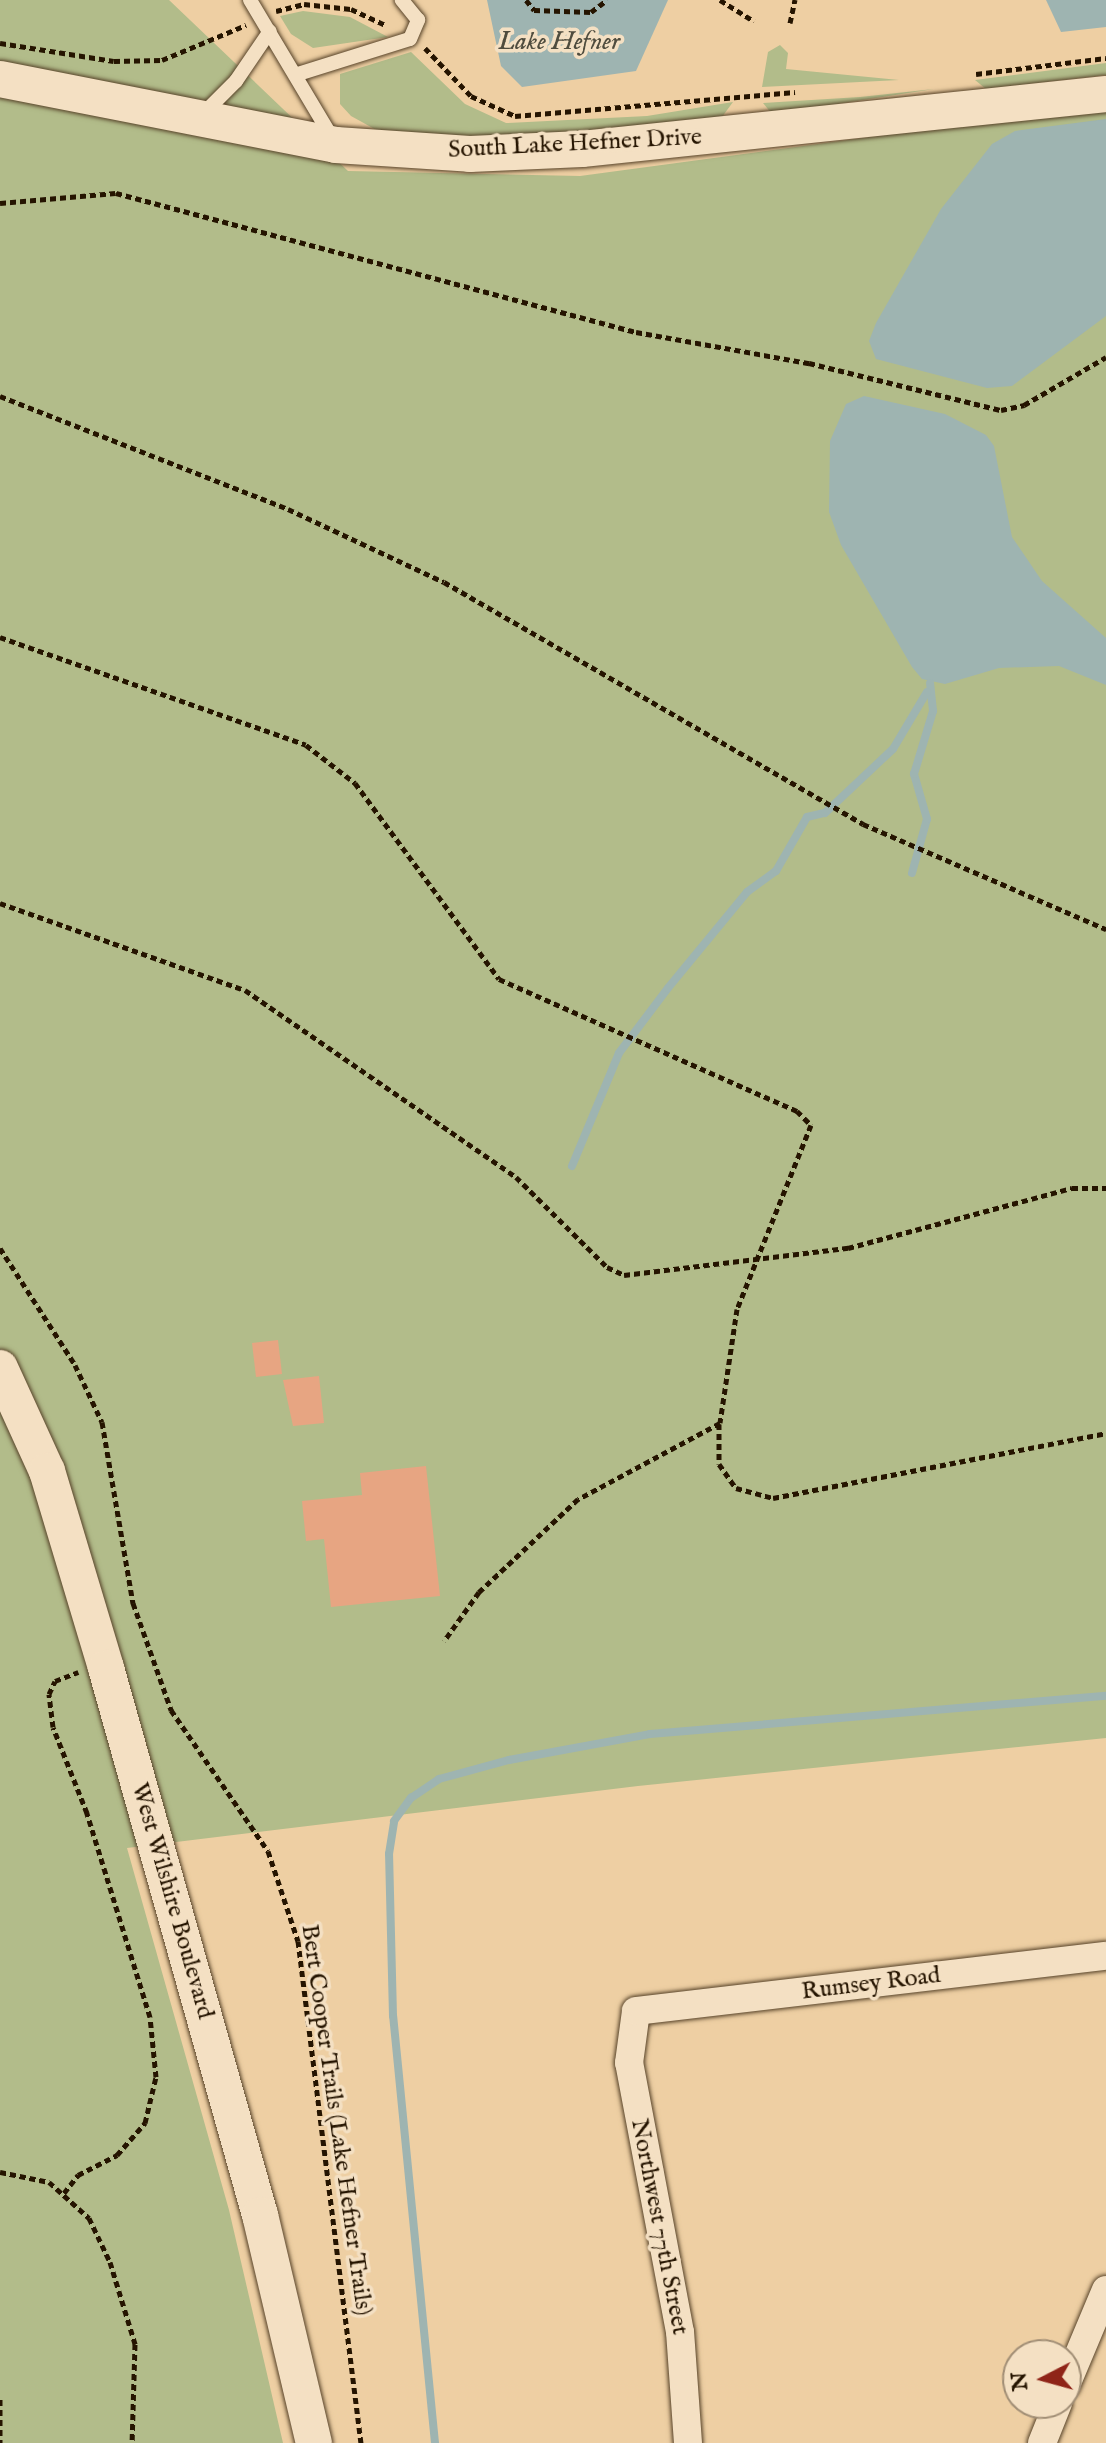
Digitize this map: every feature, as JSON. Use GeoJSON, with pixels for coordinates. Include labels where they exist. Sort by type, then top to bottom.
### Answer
{"type":"FeatureCollection","features":[{"type":"Feature","properties":{"kind":"street","name":"South Lake Hefner Drive"},"geometry":{"type":"LineString","coordinates":[[0,79],[196,120],[336,145],[536,152],[1106,94]]}},
{"type":"Feature","properties":{"kind":"street","name":"West Wilshire Boulevard"},"geometry":{"type":"LineString","coordinates":[[0,1368],[47,1471],[106,1668],[260,2215],[314,2443]]}},
{"type":"Feature","properties":{"kind":"street","name":"Rumsey Road"},"geometry":{"type":"LineString","coordinates":[[636,2011],[1106,1956]]}},
{"type":"Feature","properties":{"kind":"street","name":"Northwest 77th Street"},"geometry":{"type":"LineString","coordinates":[[636,2011],[629,2063],[680,2332],[688,2443]]}},
{"type":"Feature","properties":{"kind":"street"},"geometry":{"type":"LineString","coordinates":[[1082,2347],[1106,2290]]}},
{"type":"Feature","properties":{"kind":"street"},"geometry":{"type":"LineString","coordinates":[[1042,2443],[1052,2419]]}},
{"type":"Feature","properties":{"kind":"lane"},"geometry":{"type":"LineString","coordinates":[[250,0],[298,74],[336,145]]}},
{"type":"Feature","properties":{"kind":"lane"},"geometry":{"type":"LineString","coordinates":[[298,74],[410,39],[418,20],[402,0]]}},
{"type":"Feature","properties":{"kind":"lane"},"geometry":{"type":"LineString","coordinates":[[196,120],[223,97],[270,31]]}},
{"type":"Feature","properties":{"kind":"path"},"geometry":{"type":"LineString","coordinates":[[526,0],[534,10],[591,12],[607,0]]}},
{"type":"Feature","properties":{"kind":"path"},"geometry":{"type":"LineString","coordinates":[[720,0],[754,21]]}},
{"type":"Feature","properties":{"kind":"path"},"geometry":{"type":"LineString","coordinates":[[790,23],[795,0]]}},
{"type":"Feature","properties":{"kind":"path"},"geometry":{"type":"LineString","coordinates":[[281,9],[351,9],[395,30]]}},
{"type":"Feature","properties":{"kind":"path"},"geometry":{"type":"LineString","coordinates":[[0,43],[114,61],[162,60],[242,28]]}},
{"type":"Feature","properties":{"kind":"path"},"geometry":{"type":"LineString","coordinates":[[421,44],[471,96],[515,116],[762,93]]}},
{"type":"Feature","properties":{"kind":"path"},"geometry":{"type":"LineString","coordinates":[[973,74],[1106,58]]}},
{"type":"Feature","properties":{"kind":"path"},"geometry":{"type":"LineString","coordinates":[[0,203],[116,193],[636,332],[809,363],[1001,410],[1024,405],[1106,357]]}},
{"type":"Feature","properties":{"kind":"path"},"geometry":{"type":"LineString","coordinates":[[0,396],[274,503],[444,582],[863,824],[1106,929]]}},
{"type":"Feature","properties":{"kind":"path"},"geometry":{"type":"LineString","coordinates":[[0,637],[306,745],[355,783],[499,979],[806,1116],[811,1125],[803,1158],[754,1259],[737,1309],[720,1423],[719,1464],[736,1488],[773,1498],[1106,1433]]}},
{"type":"Feature","properties":{"kind":"path"},"geometry":{"type":"LineString","coordinates":[[0,903],[245,990],[516,1177],[607,1267],[624,1275],[848,1248],[1072,1188],[1106,1188]]}},
{"type":"Feature","properties":{"kind":"path","name":"Bert Cooper Trails (Lake Hefner Trails)"},"geometry":{"type":"LineString","coordinates":[[0,1248],[75,1365],[102,1422],[133,1603],[171,1710],[268,1851],[298,1941],[361,2443]]}},
{"type":"Feature","properties":{"kind":"path"},"geometry":{"type":"LineString","coordinates":[[444,1641],[479,1592],[578,1499],[720,1423]]}},
{"type":"Feature","properties":{"kind":"path"},"geometry":{"type":"LineString","coordinates":[[64,2193],[78,2175],[117,2155],[145,2123],[156,2077],[150,2017],[87,1813],[53,1727],[49,1694],[55,1681],[106,1668]]}},
{"type":"Feature","properties":{"kind":"path"},"geometry":{"type":"LineString","coordinates":[[0,2172],[49,2182],[89,2218],[110,2262],[135,2344],[132,2443]]}},
{"type":"Feature","properties":{"kind":"path"},"geometry":{"type":"LineString","coordinates":[[0,2399],[0,2443]]}},
{"type":"Feature","properties":{"kind":"green space"},"geometry":{"type":"Polygon","coordinates":[[[0,0],[169,0],[348,171],[580,176],[1106,105],[1106,1738],[638,1786],[127,1848],[229,2210],[283,2443],[0,2443],[0,0]]]}},
{"type":"Feature","properties":{"kind":"green space"},"geometry":{"type":"Polygon","coordinates":[[[303,11],[350,17],[388,37],[313,48],[291,34],[280,16],[303,11]]]}},
{"type":"Feature","properties":{"kind":"green space"},"geometry":{"type":"Polygon","coordinates":[[[780,45],[788,53],[786,69],[899,80],[762,87],[768,52],[780,45]]]}},
{"type":"Feature","properties":{"kind":"green space"},"geometry":{"type":"Polygon","coordinates":[[[411,52],[465,104],[506,123],[647,116],[733,102],[719,121],[499,138],[380,132],[351,116],[340,104],[340,74],[411,52]]]}},
{"type":"Feature","properties":{"kind":"green space"},"geometry":{"type":"Polygon","coordinates":[[[1106,63],[1106,75],[986,89],[975,80],[1106,63]]]}},
{"type":"Feature","properties":{"kind":"green space"},"geometry":{"type":"Polygon","coordinates":[[[934,89],[772,114],[763,103],[860,97],[934,89]]]}},
{"type":"Feature","properties":{"kind":"water","name":"Lake Hefner"},"geometry":{"type":"Polygon","coordinates":[[[487,0],[668,0],[636,71],[522,87],[501,66],[487,0]]]}},
{"type":"Feature","properties":{"kind":"water"},"geometry":{"type":"Polygon","coordinates":[[[1046,0],[1106,0],[1106,27],[1061,32],[1046,0]]]}},
{"type":"Feature","properties":{"kind":"water"},"geometry":{"type":"Polygon","coordinates":[[[1106,119],[1106,316],[1012,386],[987,388],[876,359],[869,341],[876,323],[941,209],[992,144],[1015,131],[1106,119]]]}},
{"type":"Feature","properties":{"kind":"water"},"geometry":{"type":"Polygon","coordinates":[[[864,396],[945,414],[986,435],[994,446],[1012,537],[1042,581],[1106,638],[1106,685],[1059,666],[999,668],[945,684],[922,679],[841,545],[829,512],[830,441],[846,404],[864,396]]]}},
{"type":"Feature","properties":{"kind":"building"},"geometry":{"type":"Polygon","coordinates":[[[278,1340],[282,1374],[256,1377],[252,1343],[278,1340]]]}},
{"type":"Feature","properties":{"kind":"building"},"geometry":{"type":"Polygon","coordinates":[[[319,1376],[324,1423],[293,1426],[283,1380],[319,1376]]]}},
{"type":"Feature","properties":{"kind":"building"},"geometry":{"type":"Polygon","coordinates":[[[426,1466],[440,1596],[331,1607],[324,1539],[306,1541],[302,1501],[362,1495],[360,1473],[426,1466]]]}},
{"type":"Feature","properties":{"kind":"waterway"},"geometry":{"type":"LineString","coordinates":[[912,873],[927,819],[914,774],[933,711],[930,683]]}},
{"type":"Feature","properties":{"kind":"waterway"},"geometry":{"type":"LineString","coordinates":[[572,1166],[619,1053],[747,892],[776,871],[807,817],[825,813],[893,749],[927,692]]}},
{"type":"Feature","properties":{"kind":"waterway"},"geometry":{"type":"LineString","coordinates":[[435,2443],[393,2016],[389,1854],[394,1821],[411,1798],[439,1779],[509,1760],[650,1734],[1106,1696]]}}]}
